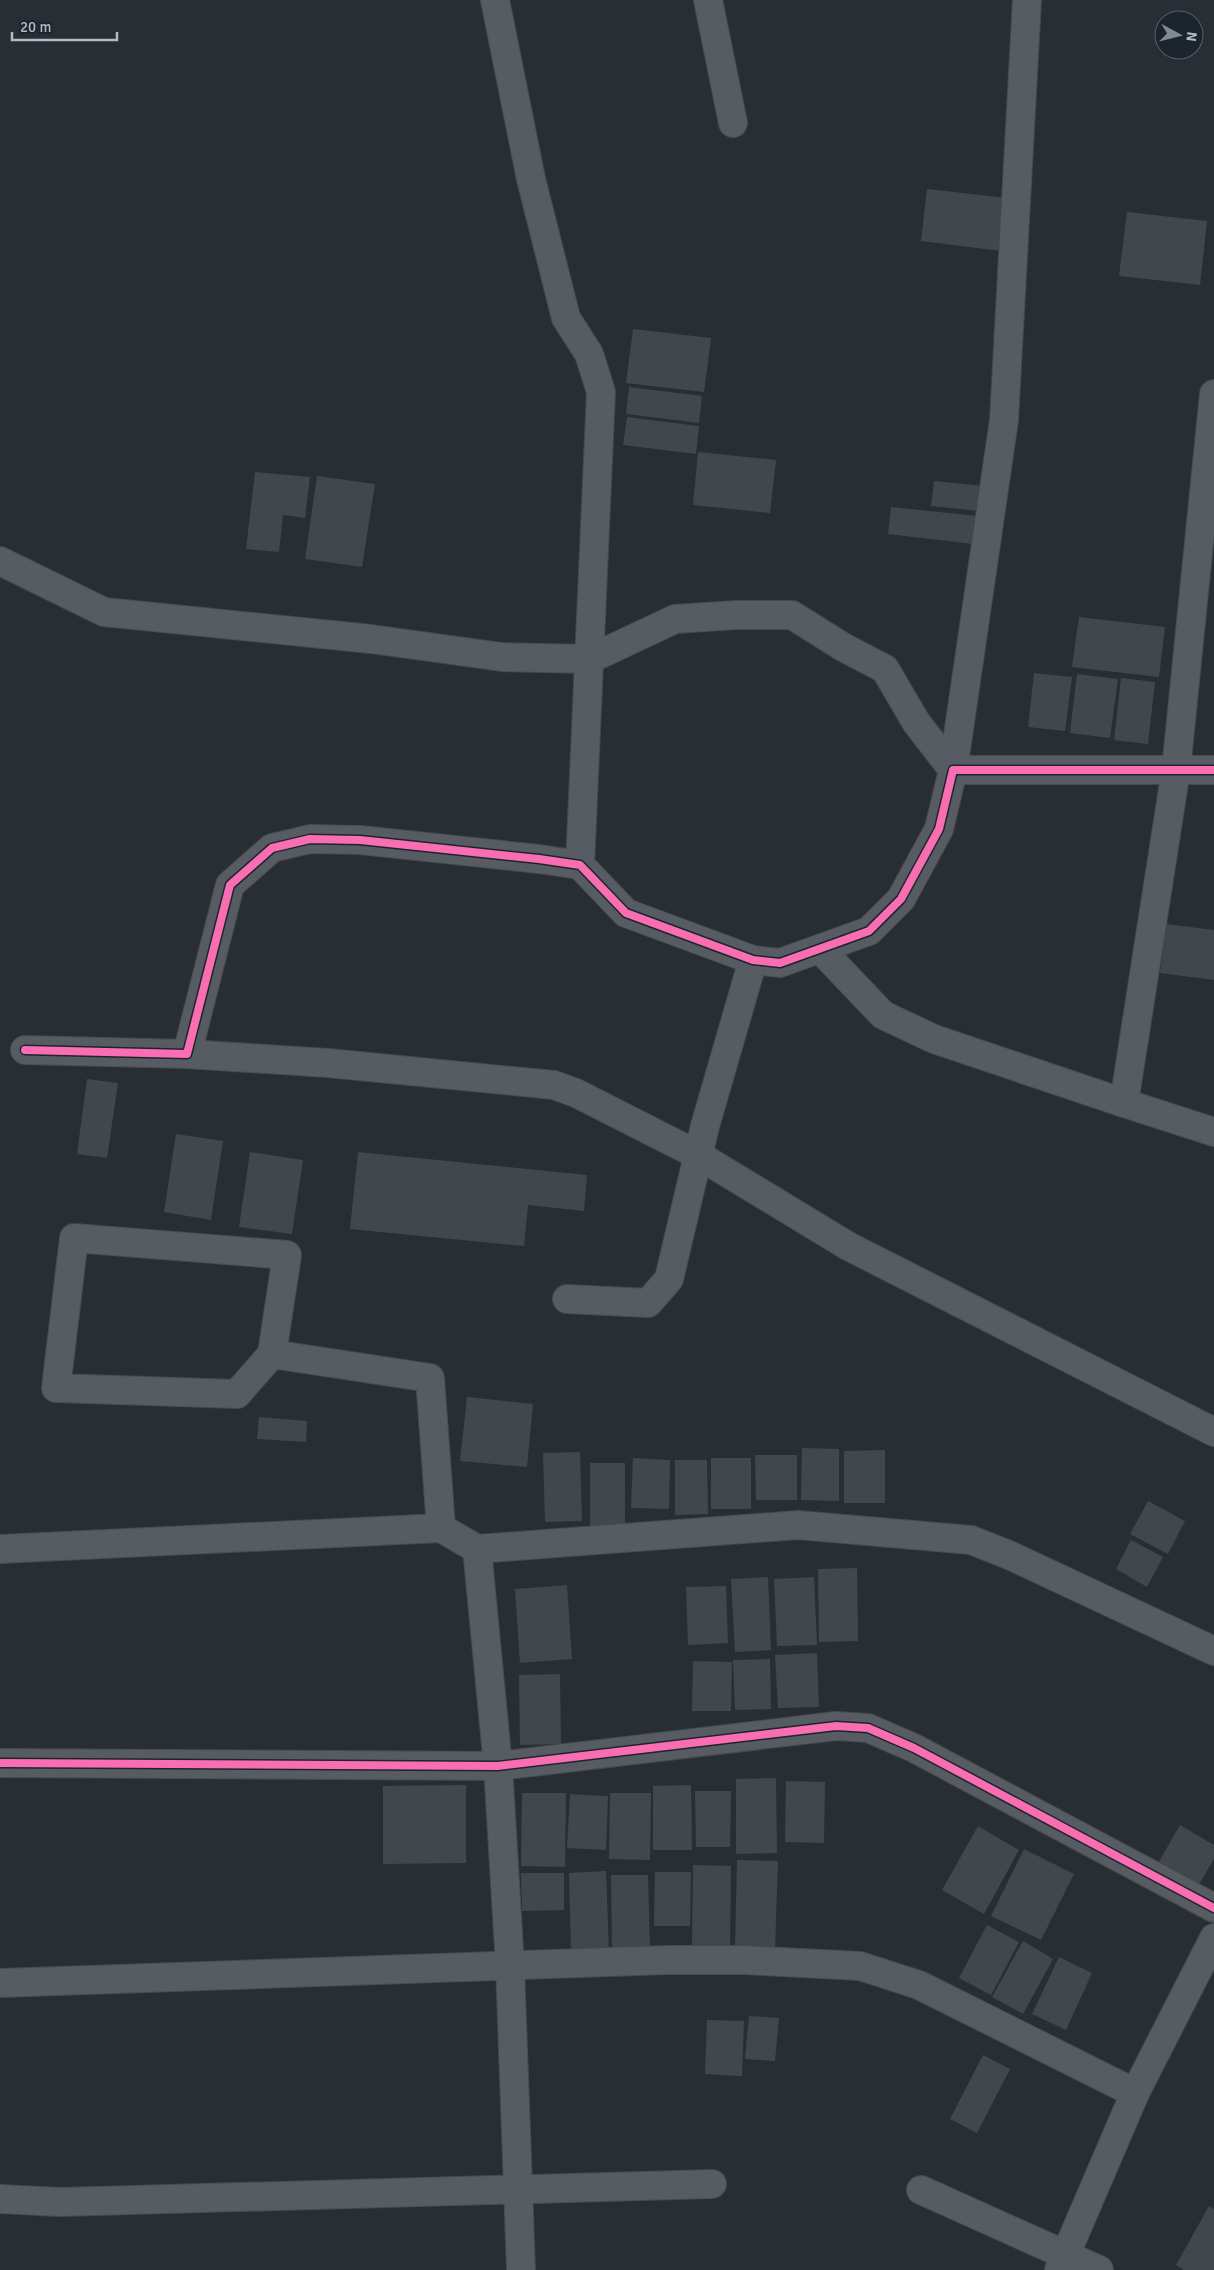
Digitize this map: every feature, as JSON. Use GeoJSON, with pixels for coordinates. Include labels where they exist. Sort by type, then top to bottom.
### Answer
{"type":"FeatureCollection","features":[{"type":"Feature","properties":{"kind":"street"},"geometry":{"type":"LineString","coordinates":[[495,0],[531,179],[566,318],[590,354],[601,392],[580,865]]}},
{"type":"Feature","properties":{"kind":"street"},"geometry":{"type":"LineString","coordinates":[[708,0],[733,123]]}},
{"type":"Feature","properties":{"kind":"street"},"geometry":{"type":"LineString","coordinates":[[187,1054],[230,885],[272,848],[310,839],[360,840],[580,865],[626,913],[754,960],[780,963],[869,931],[901,899],[939,829],[953,770],[1004,420],[1027,0]]}},
{"type":"Feature","properties":{"kind":"street"},"geometry":{"type":"LineString","coordinates":[[1124,1103],[1176,770],[1208,522],[1214,394]]}},
{"type":"Feature","properties":{"kind":"street"},"geometry":{"type":"LineString","coordinates":[[0,561],[104,612],[371,639],[502,657],[590,658],[675,620],[736,615],[792,615],[844,648],[885,669],[916,722],[953,770]]}},
{"type":"Feature","properties":{"kind":"street"},"geometry":{"type":"LineString","coordinates":[[953,770],[1214,770]]}},
{"type":"Feature","properties":{"kind":"street"},"geometry":{"type":"LineString","coordinates":[[820,949],[883,1015],[934,1039],[1214,1132]]}},
{"type":"Feature","properties":{"kind":"street"},"geometry":{"type":"LineString","coordinates":[[567,1299],[648,1303],[669,1279],[698,1155],[754,960]]}},
{"type":"Feature","properties":{"kind":"street"},"geometry":{"type":"LineString","coordinates":[[25,1050],[187,1054],[328,1063],[554,1085],[576,1093],[698,1155],[848,1246],[1214,1432]]}},
{"type":"Feature","properties":{"kind":"street"},"geometry":{"type":"LineString","coordinates":[[74,1238],[287,1255],[272,1354],[237,1394],[56,1388],[74,1238]]}},
{"type":"Feature","properties":{"kind":"street"},"geometry":{"type":"LineString","coordinates":[[272,1354],[430,1378],[441,1528]]}},
{"type":"Feature","properties":{"kind":"street"},"geometry":{"type":"LineString","coordinates":[[0,1549],[441,1528],[477,1549],[798,1525],[971,1540],[1009,1555],[1214,1651]]}},
{"type":"Feature","properties":{"kind":"street"},"geometry":{"type":"LineString","coordinates":[[477,1549],[498,1766],[510,1966],[521,2270]]}},
{"type":"Feature","properties":{"kind":"street"},"geometry":{"type":"LineString","coordinates":[[0,1763],[498,1766],[836,1726],[868,1728],[914,1748],[1214,1908]]}},
{"type":"Feature","properties":{"kind":"street"},"geometry":{"type":"LineString","coordinates":[[1063,2262],[1135,2093],[1214,1938]]}},
{"type":"Feature","properties":{"kind":"street"},"geometry":{"type":"LineString","coordinates":[[0,1983],[667,1960],[744,1960],[860,1966],[919,1985],[1135,2093]]}},
{"type":"Feature","properties":{"kind":"street"},"geometry":{"type":"LineString","coordinates":[[0,2200],[60,2202],[712,2184]]}},
{"type":"Feature","properties":{"kind":"street"},"geometry":{"type":"LineString","coordinates":[[921,2190],[1063,2262],[1098,2270]]}},
{"type":"Feature","properties":{"kind":"building"},"geometry":{"type":"Polygon","coordinates":[[[927,189],[1008,198],[1001,251],[921,241],[927,189]]]}},
{"type":"Feature","properties":{"kind":"building"},"geometry":{"type":"Polygon","coordinates":[[[1127,212],[1207,221],[1200,285],[1119,276],[1127,212]]]}},
{"type":"Feature","properties":{"kind":"building"},"geometry":{"type":"Polygon","coordinates":[[[633,329],[711,338],[704,392],[626,383],[633,329]]]}},
{"type":"Feature","properties":{"kind":"building"},"geometry":{"type":"Polygon","coordinates":[[[629,387],[702,396],[699,423],[626,414],[629,387]]]}},
{"type":"Feature","properties":{"kind":"building"},"geometry":{"type":"Polygon","coordinates":[[[627,417],[699,426],[696,454],[623,445],[627,417]]]}},
{"type":"Feature","properties":{"kind":"building"},"geometry":{"type":"Polygon","coordinates":[[[698,452],[776,460],[770,513],[693,505],[698,452]]]}},
{"type":"Feature","properties":{"kind":"building"},"geometry":{"type":"Polygon","coordinates":[[[255,472],[310,477],[305,518],[283,515],[279,552],[246,549],[255,472]]]}},
{"type":"Feature","properties":{"kind":"building"},"geometry":{"type":"Polygon","coordinates":[[[317,476],[375,484],[362,567],[305,559],[317,476]]]}},
{"type":"Feature","properties":{"kind":"building"},"geometry":{"type":"Polygon","coordinates":[[[934,481],[983,486],[980,511],[931,506],[934,481]]]}},
{"type":"Feature","properties":{"kind":"building"},"geometry":{"type":"Polygon","coordinates":[[[891,507],[977,516],[973,544],[888,534],[891,507]]]}},
{"type":"Feature","properties":{"kind":"building"},"geometry":{"type":"Polygon","coordinates":[[[1079,617],[1165,627],[1159,677],[1072,667],[1079,617]]]}},
{"type":"Feature","properties":{"kind":"building"},"geometry":{"type":"Polygon","coordinates":[[[1034,673],[1072,677],[1065,731],[1028,727],[1034,673]]]}},
{"type":"Feature","properties":{"kind":"building"},"geometry":{"type":"Polygon","coordinates":[[[1077,674],[1118,679],[1110,738],[1070,733],[1077,674]]]}},
{"type":"Feature","properties":{"kind":"building"},"geometry":{"type":"Polygon","coordinates":[[[1121,678],[1155,682],[1148,744],[1114,740],[1121,678]]]}},
{"type":"Feature","properties":{"kind":"building"},"geometry":{"type":"Polygon","coordinates":[[[1166,924],[1214,930],[1214,980],[1160,973],[1166,924]]]}},
{"type":"Feature","properties":{"kind":"building"},"geometry":{"type":"Polygon","coordinates":[[[87,1079],[118,1083],[107,1158],[77,1154],[87,1079]]]}},
{"type":"Feature","properties":{"kind":"building"},"geometry":{"type":"Polygon","coordinates":[[[176,1134],[223,1141],[211,1220],[164,1212],[176,1134]]]}},
{"type":"Feature","properties":{"kind":"building"},"geometry":{"type":"Polygon","coordinates":[[[250,1152],[303,1160],[292,1234],[239,1227],[250,1152]]]}},
{"type":"Feature","properties":{"kind":"building"},"geometry":{"type":"Polygon","coordinates":[[[358,1152],[587,1175],[584,1211],[528,1205],[524,1246],[350,1229],[358,1152]]]}},
{"type":"Feature","properties":{"kind":"building"},"geometry":{"type":"Polygon","coordinates":[[[467,1397],[533,1404],[527,1467],[460,1461],[467,1397]]]}},
{"type":"Feature","properties":{"kind":"building"},"geometry":{"type":"Polygon","coordinates":[[[259,1417],[307,1421],[306,1442],[257,1439],[259,1417]]]}},
{"type":"Feature","properties":{"kind":"building"},"geometry":{"type":"Polygon","coordinates":[[[802,1448],[839,1449],[839,1501],[801,1500],[802,1448]]]}},
{"type":"Feature","properties":{"kind":"building"},"geometry":{"type":"Polygon","coordinates":[[[885,1450],[885,1503],[844,1503],[844,1451],[885,1450]]]}},
{"type":"Feature","properties":{"kind":"building"},"geometry":{"type":"Polygon","coordinates":[[[580,1452],[582,1521],[545,1522],[543,1453],[580,1452]]]}},
{"type":"Feature","properties":{"kind":"building"},"geometry":{"type":"Polygon","coordinates":[[[755,1455],[797,1455],[797,1500],[756,1500],[755,1455]]]}},
{"type":"Feature","properties":{"kind":"building"},"geometry":{"type":"Polygon","coordinates":[[[633,1458],[670,1460],[669,1509],[631,1508],[633,1458]]]}},
{"type":"Feature","properties":{"kind":"building"},"geometry":{"type":"Polygon","coordinates":[[[711,1458],[751,1458],[751,1509],[711,1509],[711,1458]]]}},
{"type":"Feature","properties":{"kind":"building"},"geometry":{"type":"Polygon","coordinates":[[[675,1460],[707,1460],[708,1514],[675,1515],[675,1460]]]}},
{"type":"Feature","properties":{"kind":"building"},"geometry":{"type":"Polygon","coordinates":[[[590,1463],[625,1463],[625,1529],[590,1528],[590,1463]]]}},
{"type":"Feature","properties":{"kind":"building"},"geometry":{"type":"Polygon","coordinates":[[[1148,1501],[1185,1521],[1168,1554],[1130,1534],[1148,1501]]]}},
{"type":"Feature","properties":{"kind":"building"},"geometry":{"type":"Polygon","coordinates":[[[1131,1540],[1163,1557],[1147,1587],[1116,1569],[1131,1540]]]}},
{"type":"Feature","properties":{"kind":"building"},"geometry":{"type":"Polygon","coordinates":[[[857,1568],[858,1641],[819,1642],[818,1569],[857,1568]]]}},
{"type":"Feature","properties":{"kind":"building"},"geometry":{"type":"Polygon","coordinates":[[[768,1577],[771,1650],[735,1652],[731,1579],[768,1577]]]}},
{"type":"Feature","properties":{"kind":"building"},"geometry":{"type":"Polygon","coordinates":[[[814,1577],[817,1645],[777,1646],[774,1579],[814,1577]]]}},
{"type":"Feature","properties":{"kind":"building"},"geometry":{"type":"Polygon","coordinates":[[[567,1585],[572,1659],[520,1663],[515,1589],[567,1585]]]}},
{"type":"Feature","properties":{"kind":"building"},"geometry":{"type":"Polygon","coordinates":[[[726,1586],[728,1643],[688,1645],[686,1587],[726,1586]]]}},
{"type":"Feature","properties":{"kind":"building"},"geometry":{"type":"Polygon","coordinates":[[[817,1653],[819,1707],[778,1708],[775,1655],[817,1653]]]}},
{"type":"Feature","properties":{"kind":"building"},"geometry":{"type":"Polygon","coordinates":[[[770,1659],[771,1709],[735,1710],[733,1660],[770,1659]]]}},
{"type":"Feature","properties":{"kind":"building"},"geometry":{"type":"Polygon","coordinates":[[[693,1661],[732,1662],[731,1711],[692,1711],[693,1661]]]}},
{"type":"Feature","properties":{"kind":"building"},"geometry":{"type":"Polygon","coordinates":[[[560,1674],[561,1744],[520,1745],[519,1675],[560,1674]]]}},
{"type":"Feature","properties":{"kind":"building"},"geometry":{"type":"Polygon","coordinates":[[[776,1778],[777,1853],[736,1854],[736,1779],[776,1778]]]}},
{"type":"Feature","properties":{"kind":"building"},"geometry":{"type":"Polygon","coordinates":[[[786,1781],[825,1782],[824,1843],[785,1842],[786,1781]]]}},
{"type":"Feature","properties":{"kind":"building"},"geometry":{"type":"Polygon","coordinates":[[[466,1785],[466,1863],[383,1864],[383,1786],[466,1785]]]}},
{"type":"Feature","properties":{"kind":"building"},"geometry":{"type":"Polygon","coordinates":[[[691,1785],[692,1850],[653,1850],[653,1786],[691,1785]]]}},
{"type":"Feature","properties":{"kind":"building"},"geometry":{"type":"Polygon","coordinates":[[[695,1791],[731,1791],[730,1847],[696,1847],[695,1791]]]}},
{"type":"Feature","properties":{"kind":"building"},"geometry":{"type":"Polygon","coordinates":[[[522,1793],[566,1793],[565,1867],[521,1866],[522,1793]]]}},
{"type":"Feature","properties":{"kind":"building"},"geometry":{"type":"Polygon","coordinates":[[[610,1793],[651,1793],[650,1860],[609,1859],[610,1793]]]}},
{"type":"Feature","properties":{"kind":"building"},"geometry":{"type":"Polygon","coordinates":[[[570,1794],[608,1796],[606,1850],[567,1848],[570,1794]]]}},
{"type":"Feature","properties":{"kind":"building"},"geometry":{"type":"Polygon","coordinates":[[[1180,1825],[1214,1845],[1214,1859],[1197,1888],[1157,1865],[1180,1825]]]}},
{"type":"Feature","properties":{"kind":"building"},"geometry":{"type":"Polygon","coordinates":[[[978,1826],[1019,1850],[984,1914],[942,1890],[978,1826]]]}},
{"type":"Feature","properties":{"kind":"building"},"geometry":{"type":"Polygon","coordinates":[[[1024,1849],[1074,1874],[1041,1940],[991,1916],[1024,1849]]]}},
{"type":"Feature","properties":{"kind":"building"},"geometry":{"type":"Polygon","coordinates":[[[737,1860],[778,1861],[775,1950],[735,1949],[737,1860]]]}},
{"type":"Feature","properties":{"kind":"building"},"geometry":{"type":"Polygon","coordinates":[[[693,1865],[731,1866],[730,1947],[692,1946],[693,1865]]]}},
{"type":"Feature","properties":{"kind":"building"},"geometry":{"type":"Polygon","coordinates":[[[606,1871],[609,1954],[571,1956],[569,1873],[606,1871]]]}},
{"type":"Feature","properties":{"kind":"building"},"geometry":{"type":"Polygon","coordinates":[[[655,1872],[691,1872],[690,1926],[654,1926],[655,1872]]]}},
{"type":"Feature","properties":{"kind":"building"},"geometry":{"type":"Polygon","coordinates":[[[521,1873],[564,1873],[564,1910],[522,1911],[521,1873]]]}},
{"type":"Feature","properties":{"kind":"building"},"geometry":{"type":"Polygon","coordinates":[[[611,1875],[648,1875],[650,1949],[612,1949],[611,1875]]]}},
{"type":"Feature","properties":{"kind":"building"},"geometry":{"type":"Polygon","coordinates":[[[987,1925],[1019,1942],[991,1995],[959,1978],[987,1925]]]}},
{"type":"Feature","properties":{"kind":"building"},"geometry":{"type":"Polygon","coordinates":[[[1023,1941],[1053,1959],[1023,2014],[992,1997],[1023,1941]]]}},
{"type":"Feature","properties":{"kind":"building"},"geometry":{"type":"Polygon","coordinates":[[[1059,1957],[1092,1973],[1066,2030],[1032,2014],[1059,1957]]]}},
{"type":"Feature","properties":{"kind":"building"},"geometry":{"type":"Polygon","coordinates":[[[749,2016],[779,2018],[775,2061],[745,2059],[749,2016]]]}},
{"type":"Feature","properties":{"kind":"building"},"geometry":{"type":"Polygon","coordinates":[[[707,2020],[744,2021],[742,2076],[705,2074],[707,2020]]]}},
{"type":"Feature","properties":{"kind":"building"},"geometry":{"type":"Polygon","coordinates":[[[983,2055],[1010,2069],[977,2133],[950,2119],[983,2055]]]}},
{"type":"Feature","properties":{"kind":"building"},"geometry":{"type":"Polygon","coordinates":[[[1209,2206],[1214,2209],[1214,2270],[1184,2270],[1176,2265],[1209,2206]]]}},
{"type":"Feature","properties":{"kind":"cycle path"},"geometry":{"type":"LineString","coordinates":[[25,1050],[187,1054],[230,885],[272,848],[310,839],[360,840],[580,865],[626,913],[753,960],[780,963],[869,931],[901,899],[939,829],[953,770],[1214,770]]}},
{"type":"Feature","properties":{"kind":"cycle path"},"geometry":{"type":"LineString","coordinates":[[0,1763],[498,1766],[836,1726],[868,1728],[914,1748],[1214,1908]]}}]}
